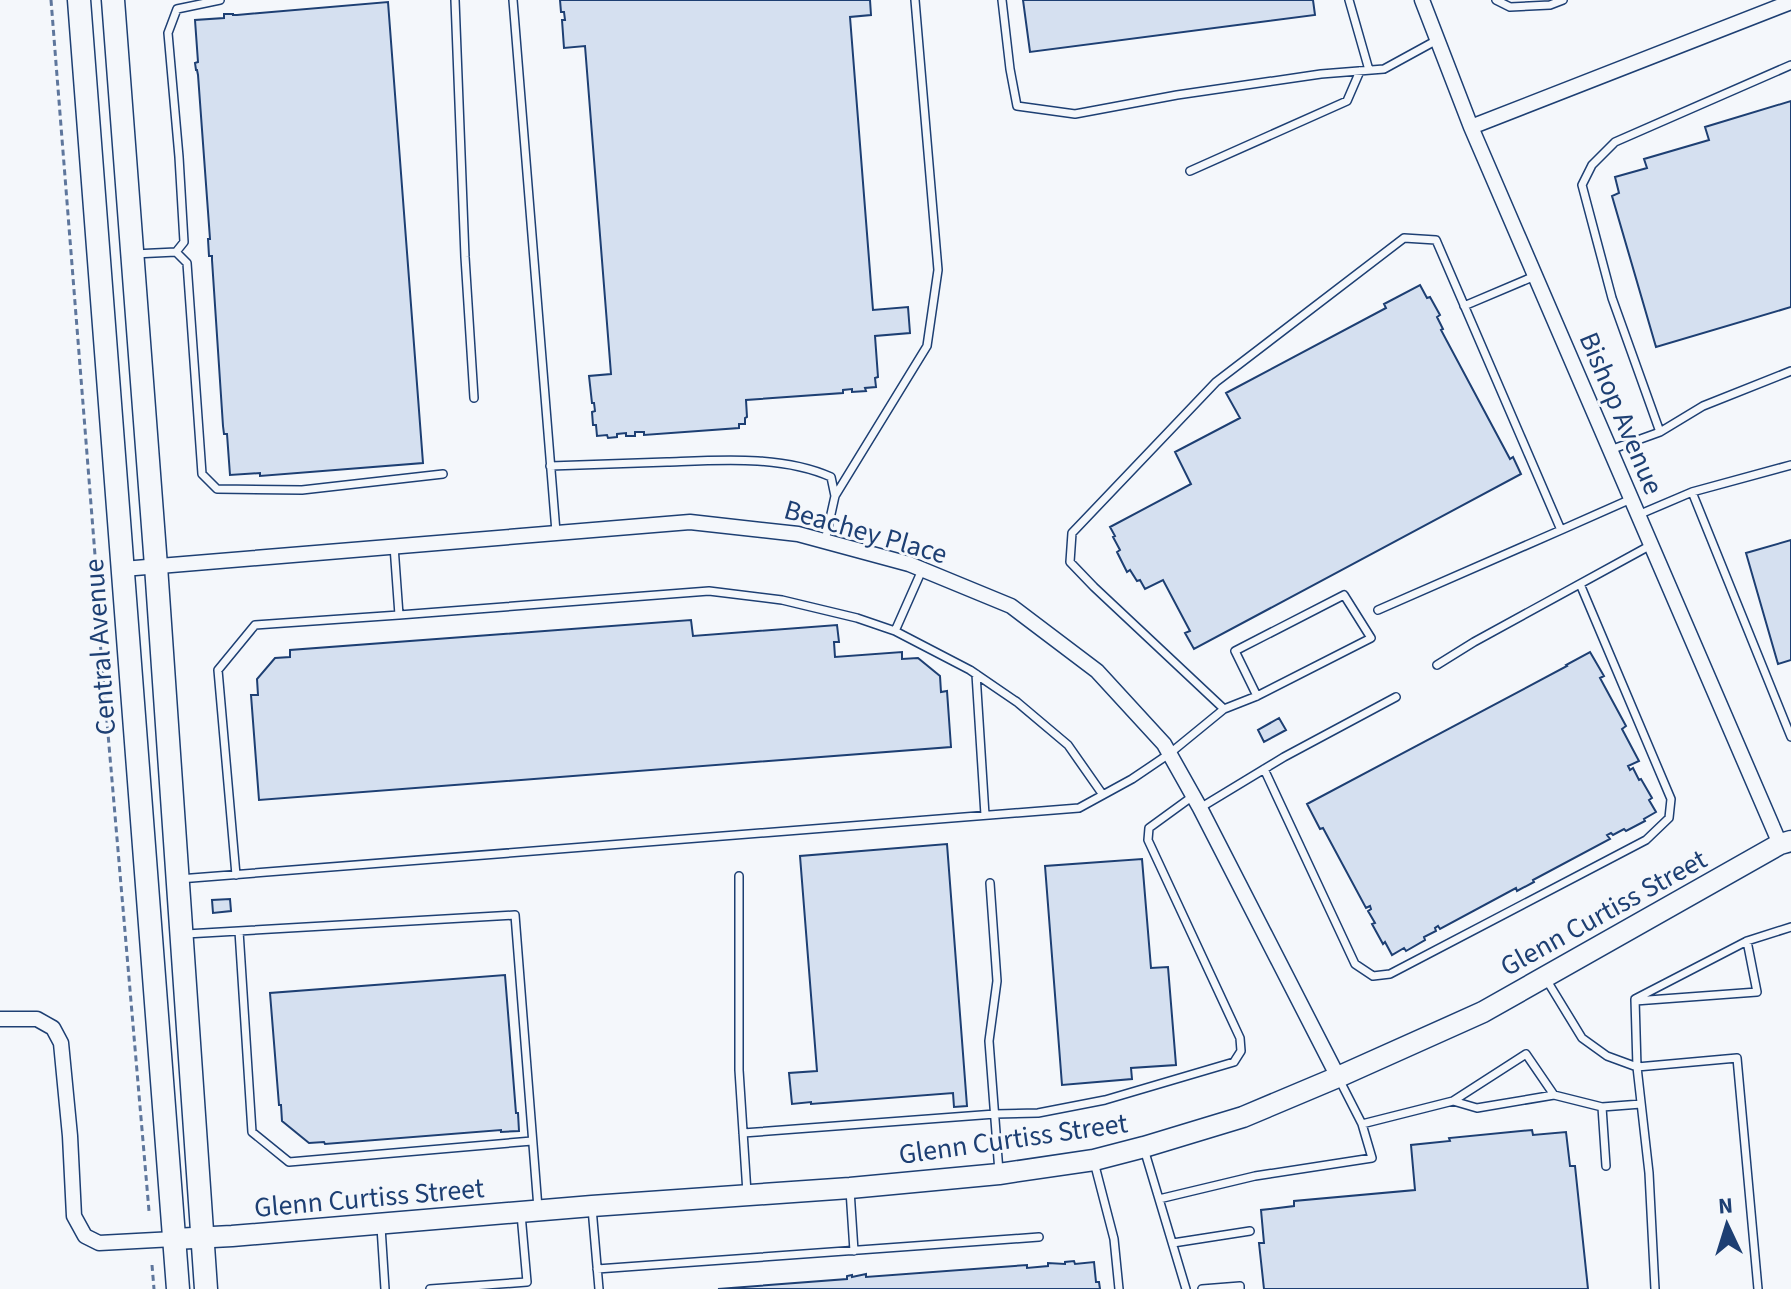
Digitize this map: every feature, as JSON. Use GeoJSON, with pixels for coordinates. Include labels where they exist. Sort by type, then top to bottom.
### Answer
{"type":"FeatureCollection","features":[{"type":"Feature","properties":{"kind":"main road","name":"Central Avenue"},"geometry":{"type":"LineString","coordinates":[[79,0],[178,1289]]}},
{"type":"Feature","properties":{"kind":"main road"},"geometry":{"type":"LineString","coordinates":[[113,0],[206,1289]]}},
{"type":"Feature","properties":{"kind":"main road"},"geometry":{"type":"LineString","coordinates":[[99,256],[132,254]]}},
{"type":"Feature","properties":{"kind":"main road"},"geometry":{"type":"LineString","coordinates":[[147,881],[178,879]]}},
{"type":"Feature","properties":{"kind":"street","name":"Bishop Avenue"},"geometry":{"type":"LineString","coordinates":[[1422,0],[1471,127],[1631,499],[1785,843]]}},
{"type":"Feature","properties":{"kind":"street"},"geometry":{"type":"LineString","coordinates":[[1471,127],[1771,5],[1791,2]]}},
{"type":"Feature","properties":{"kind":"street","name":"Beachey Place"},"geometry":{"type":"LineString","coordinates":[[123,569],[690,522],[798,534],[825,541],[909,564],[1011,606],[1097,671],[1164,744],[1338,1077]]}},
{"type":"Feature","properties":{"kind":"street","name":"Glenn Curtiss Street"},"geometry":{"type":"LineString","coordinates":[[174,1239],[850,1188],[999,1174],[1094,1160],[1243,1117],[1483,1012],[1785,843]]}},
{"type":"Feature","properties":{"kind":"street"},"geometry":{"type":"LineString","coordinates":[[7,1018],[37,1019],[53,1028],[61,1043],[74,1216],[85,1236],[99,1243],[174,1239]]}},
{"type":"Feature","properties":{"kind":"lane"},"geometry":{"type":"LineString","coordinates":[[176,252],[184,242],[168,33],[177,9],[220,0]]}},
{"type":"Feature","properties":{"kind":"lane"},"geometry":{"type":"LineString","coordinates":[[455,0],[474,398]]}},
{"type":"Feature","properties":{"kind":"lane"},"geometry":{"type":"LineString","coordinates":[[513,0],[556,533]]}},
{"type":"Feature","properties":{"kind":"lane"},"geometry":{"type":"LineString","coordinates":[[825,541],[835,496],[927,346],[934,305],[938,270],[915,0]]}},
{"type":"Feature","properties":{"kind":"lane"},"geometry":{"type":"LineString","coordinates":[[1002,0],[1017,106],[1075,114],[1321,74],[1384,69],[1437,40]]}},
{"type":"Feature","properties":{"kind":"lane"},"geometry":{"type":"LineString","coordinates":[[1190,171],[1347,101],[1365,70],[1349,0]]}},
{"type":"Feature","properties":{"kind":"lane"},"geometry":{"type":"LineString","coordinates":[[1496,0],[1510,7],[1550,5],[1563,0]]}},
{"type":"Feature","properties":{"kind":"lane"},"geometry":{"type":"LineString","coordinates":[[1660,432],[1612,298],[1582,185],[1592,165],[1615,142],[1791,65]]}},
{"type":"Feature","properties":{"kind":"lane"},"geometry":{"type":"LineString","coordinates":[[1224,709],[1070,562],[1072,533],[1216,382],[1404,238],[1436,240],[1561,530]]}},
{"type":"Feature","properties":{"kind":"lane"},"geometry":{"type":"LineString","coordinates":[[132,254],[176,252],[187,263],[202,474],[217,489],[302,490],[443,474]]}},
{"type":"Feature","properties":{"kind":"lane"},"geometry":{"type":"LineString","coordinates":[[1464,306],[1535,276]]}},
{"type":"Feature","properties":{"kind":"lane"},"geometry":{"type":"LineString","coordinates":[[1610,450],[1660,432],[1703,406],[1791,371]]}},
{"type":"Feature","properties":{"kind":"lane"},"geometry":{"type":"LineString","coordinates":[[550,466],[727,460],[780,464],[814,469],[831,477],[835,496]]}},
{"type":"Feature","properties":{"kind":"lane"},"geometry":{"type":"LineString","coordinates":[[1638,515],[1692,492],[1791,465]]}},
{"type":"Feature","properties":{"kind":"lane"},"geometry":{"type":"LineString","coordinates":[[1692,492],[1791,737]]}},
{"type":"Feature","properties":{"kind":"lane"},"geometry":{"type":"LineString","coordinates":[[1378,610],[1631,499]]}},
{"type":"Feature","properties":{"kind":"lane"},"geometry":{"type":"LineString","coordinates":[[1437,665],[1651,545]]}},
{"type":"Feature","properties":{"kind":"lane"},"geometry":{"type":"LineString","coordinates":[[394,546],[399,615]]}},
{"type":"Feature","properties":{"kind":"lane"},"geometry":{"type":"LineString","coordinates":[[895,631],[922,570]]}},
{"type":"Feature","properties":{"kind":"lane"},"geometry":{"type":"LineString","coordinates":[[1264,769],[1355,964],[1373,976],[1390,974],[1646,840],[1669,818],[1671,799],[1580,584]]}},
{"type":"Feature","properties":{"kind":"lane"},"geometry":{"type":"LineString","coordinates":[[236,875],[218,670],[255,625],[709,591],[782,600],[857,618],[895,631],[976,674],[1017,702],[1068,745],[1103,795]]}},
{"type":"Feature","properties":{"kind":"lane"},"geometry":{"type":"LineString","coordinates":[[178,879],[1079,808],[1132,779],[1169,754],[1224,709],[1257,696],[1371,638],[1344,595],[1235,651],[1257,696]]}},
{"type":"Feature","properties":{"kind":"lane"},"geometry":{"type":"LineString","coordinates":[[976,674],[985,815]]}},
{"type":"Feature","properties":{"kind":"lane"},"geometry":{"type":"LineString","coordinates":[[743,1133],[1038,1113],[1105,1100],[1234,1062],[1241,1051],[1240,1038],[1148,840],[1149,828],[1396,697]]}},
{"type":"Feature","properties":{"kind":"lane"},"geometry":{"type":"LineString","coordinates":[[739,876],[739,1070],[747,1195]]}},
{"type":"Feature","properties":{"kind":"lane"},"geometry":{"type":"LineString","coordinates":[[990,883],[997,981],[989,1041],[999,1174]]}},
{"type":"Feature","properties":{"kind":"lane"},"geometry":{"type":"LineString","coordinates":[[182,934],[515,915],[532,1141],[527,1285],[430,1289]]}},
{"type":"Feature","properties":{"kind":"lane"},"geometry":{"type":"LineString","coordinates":[[1655,1289],[1649,1173],[1637,1067],[1635,999],[1747,941],[1791,927]]}},
{"type":"Feature","properties":{"kind":"lane"},"geometry":{"type":"LineString","coordinates":[[239,931],[252,1132],[289,1162],[532,1141]]}},
{"type":"Feature","properties":{"kind":"lane"},"geometry":{"type":"LineString","coordinates":[[1635,1001],[1757,992],[1747,941]]}},
{"type":"Feature","properties":{"kind":"lane"},"geometry":{"type":"LineString","coordinates":[[1545,977],[1582,1038],[1607,1056],[1637,1067],[1737,1058],[1758,1289]]}},
{"type":"Feature","properties":{"kind":"lane"},"geometry":{"type":"LineString","coordinates":[[1362,1124],[1453,1101],[1526,1054],[1554,1095]]}},
{"type":"Feature","properties":{"kind":"lane"},"geometry":{"type":"LineString","coordinates":[[1159,1199],[1255,1176],[1372,1158],[1362,1124],[1338,1077]]}},
{"type":"Feature","properties":{"kind":"lane"},"geometry":{"type":"LineString","coordinates":[[1453,1101],[1477,1108],[1554,1095],[1602,1107],[1641,1104]]}},
{"type":"Feature","properties":{"kind":"lane"},"geometry":{"type":"LineString","coordinates":[[1602,1107],[1606,1166]]}},
{"type":"Feature","properties":{"kind":"lane"},"geometry":{"type":"LineString","coordinates":[[1144,1147],[1186,1289]]}},
{"type":"Feature","properties":{"kind":"lane"},"geometry":{"type":"LineString","coordinates":[[1094,1160],[1114,1239],[1119,1289]]}},
{"type":"Feature","properties":{"kind":"lane"},"geometry":{"type":"LineString","coordinates":[[850,1188],[854,1251]]}},
{"type":"Feature","properties":{"kind":"lane"},"geometry":{"type":"LineString","coordinates":[[592,1206],[599,1289]]}},
{"type":"Feature","properties":{"kind":"lane"},"geometry":{"type":"LineString","coordinates":[[381,1223],[385,1289]]}},
{"type":"Feature","properties":{"kind":"lane"},"geometry":{"type":"LineString","coordinates":[[1173,1243],[1250,1231]]}},
{"type":"Feature","properties":{"kind":"lane"},"geometry":{"type":"LineString","coordinates":[[597,1269],[1039,1237]]}},
{"type":"Feature","properties":{"kind":"lane"},"geometry":{"type":"LineString","coordinates":[[1202,1289],[1240,1286],[1240,1289]]}},
{"type":"Feature","properties":{"kind":"path"},"geometry":{"type":"LineString","coordinates":[[51,0],[95,555],[100,571],[96,594],[149,1211]]}},
{"type":"Feature","properties":{"kind":"path"},"geometry":{"type":"LineString","coordinates":[[152,1265],[154,1289]]}},
{"type":"Feature","properties":{"kind":"building"},"geometry":{"type":"Polygon","coordinates":[[[560,0],[870,0],[871,15],[850,17],[873,310],[908,307],[910,333],[875,336],[876,387],[865,388],[866,391],[852,392],[852,389],[843,390],[843,393],[746,400],[747,417],[745,424],[739,424],[739,428],[644,435],[644,432],[635,432],[635,436],[626,436],[626,433],[608,438],[607,435],[597,436],[596,425],[593,425],[592,412],[595,411],[589,376],[611,374],[585,46],[564,48],[562,20],[565,20],[560,0]]]}},
{"type":"Feature","properties":{"kind":"building"},"geometry":{"type":"Polygon","coordinates":[[[1023,0],[1313,0],[1315,15],[1030,52],[1023,0]]]}},
{"type":"Feature","properties":{"kind":"building"},"geometry":{"type":"Polygon","coordinates":[[[388,2],[423,463],[260,476],[260,473],[230,475],[227,434],[224,434],[223,426],[212,256],[209,256],[195,63],[198,62],[195,20],[224,18],[224,14],[388,2]]]}},
{"type":"Feature","properties":{"kind":"building"},"geometry":{"type":"Polygon","coordinates":[[[1791,101],[1791,307],[1656,347],[1612,196],[1619,193],[1615,177],[1647,168],[1644,159],[1709,140],[1705,127],[1791,101]]]}},
{"type":"Feature","properties":{"kind":"building"},"geometry":{"type":"Polygon","coordinates":[[[1420,285],[1440,315],[1437,317],[1441,330],[1521,474],[1194,649],[1185,633],[1190,631],[1163,580],[1145,589],[1130,570],[1127,572],[1110,527],[1191,484],[1175,452],[1240,418],[1226,393],[1386,308],[1384,304],[1420,285]]]}},
{"type":"Feature","properties":{"kind":"building"},"geometry":{"type":"Polygon","coordinates":[[[1791,540],[1791,660],[1778,664],[1746,553],[1791,540]]]}},
{"type":"Feature","properties":{"kind":"building"},"geometry":{"type":"Polygon","coordinates":[[[691,620],[693,636],[837,625],[839,642],[834,642],[835,657],[902,652],[902,659],[918,658],[940,676],[941,692],[947,691],[951,747],[259,800],[251,695],[258,695],[257,679],[275,658],[290,657],[290,650],[691,620]]]}},
{"type":"Feature","properties":{"kind":"building"},"geometry":{"type":"Polygon","coordinates":[[[1590,652],[1604,676],[1600,678],[1626,726],[1622,729],[1639,761],[1628,766],[1641,779],[1656,812],[1626,831],[1607,835],[1610,839],[1517,891],[1516,888],[1440,929],[1438,926],[1436,931],[1424,937],[1425,940],[1392,955],[1372,924],[1375,923],[1368,911],[1370,906],[1366,908],[1307,804],[1590,652]]]}},
{"type":"Feature","properties":{"kind":"building"},"geometry":{"type":"Polygon","coordinates":[[[1279,718],[1286,730],[1264,742],[1258,730],[1279,718]]]}},
{"type":"Feature","properties":{"kind":"building"},"geometry":{"type":"Polygon","coordinates":[[[947,844],[967,1106],[954,1107],[953,1093],[792,1104],[789,1073],[817,1071],[800,856],[947,844]]]}},
{"type":"Feature","properties":{"kind":"building"},"geometry":{"type":"Polygon","coordinates":[[[1142,859],[1151,968],[1168,967],[1176,1065],[1131,1068],[1132,1079],[1062,1085],[1045,866],[1142,859]]]}},
{"type":"Feature","properties":{"kind":"building"},"geometry":{"type":"Polygon","coordinates":[[[230,899],[231,911],[213,913],[212,900],[230,899]]]}},
{"type":"Feature","properties":{"kind":"building"},"geometry":{"type":"Polygon","coordinates":[[[505,975],[519,1131],[325,1144],[309,1143],[282,1121],[270,993],[505,975]]]}},
{"type":"Feature","properties":{"kind":"building"},"geometry":{"type":"Polygon","coordinates":[[[1532,1130],[1533,1135],[1566,1132],[1570,1166],[1575,1166],[1588,1289],[1264,1289],[1259,1243],[1264,1243],[1261,1210],[1294,1206],[1294,1201],[1415,1190],[1411,1145],[1532,1130]]]}},
{"type":"Feature","properties":{"kind":"building"},"geometry":{"type":"Polygon","coordinates":[[[1074,1261],[1075,1264],[1094,1262],[1100,1289],[718,1289],[847,1279],[852,1275],[866,1274],[866,1277],[1027,1265],[1027,1268],[1074,1261]]]}}]}
